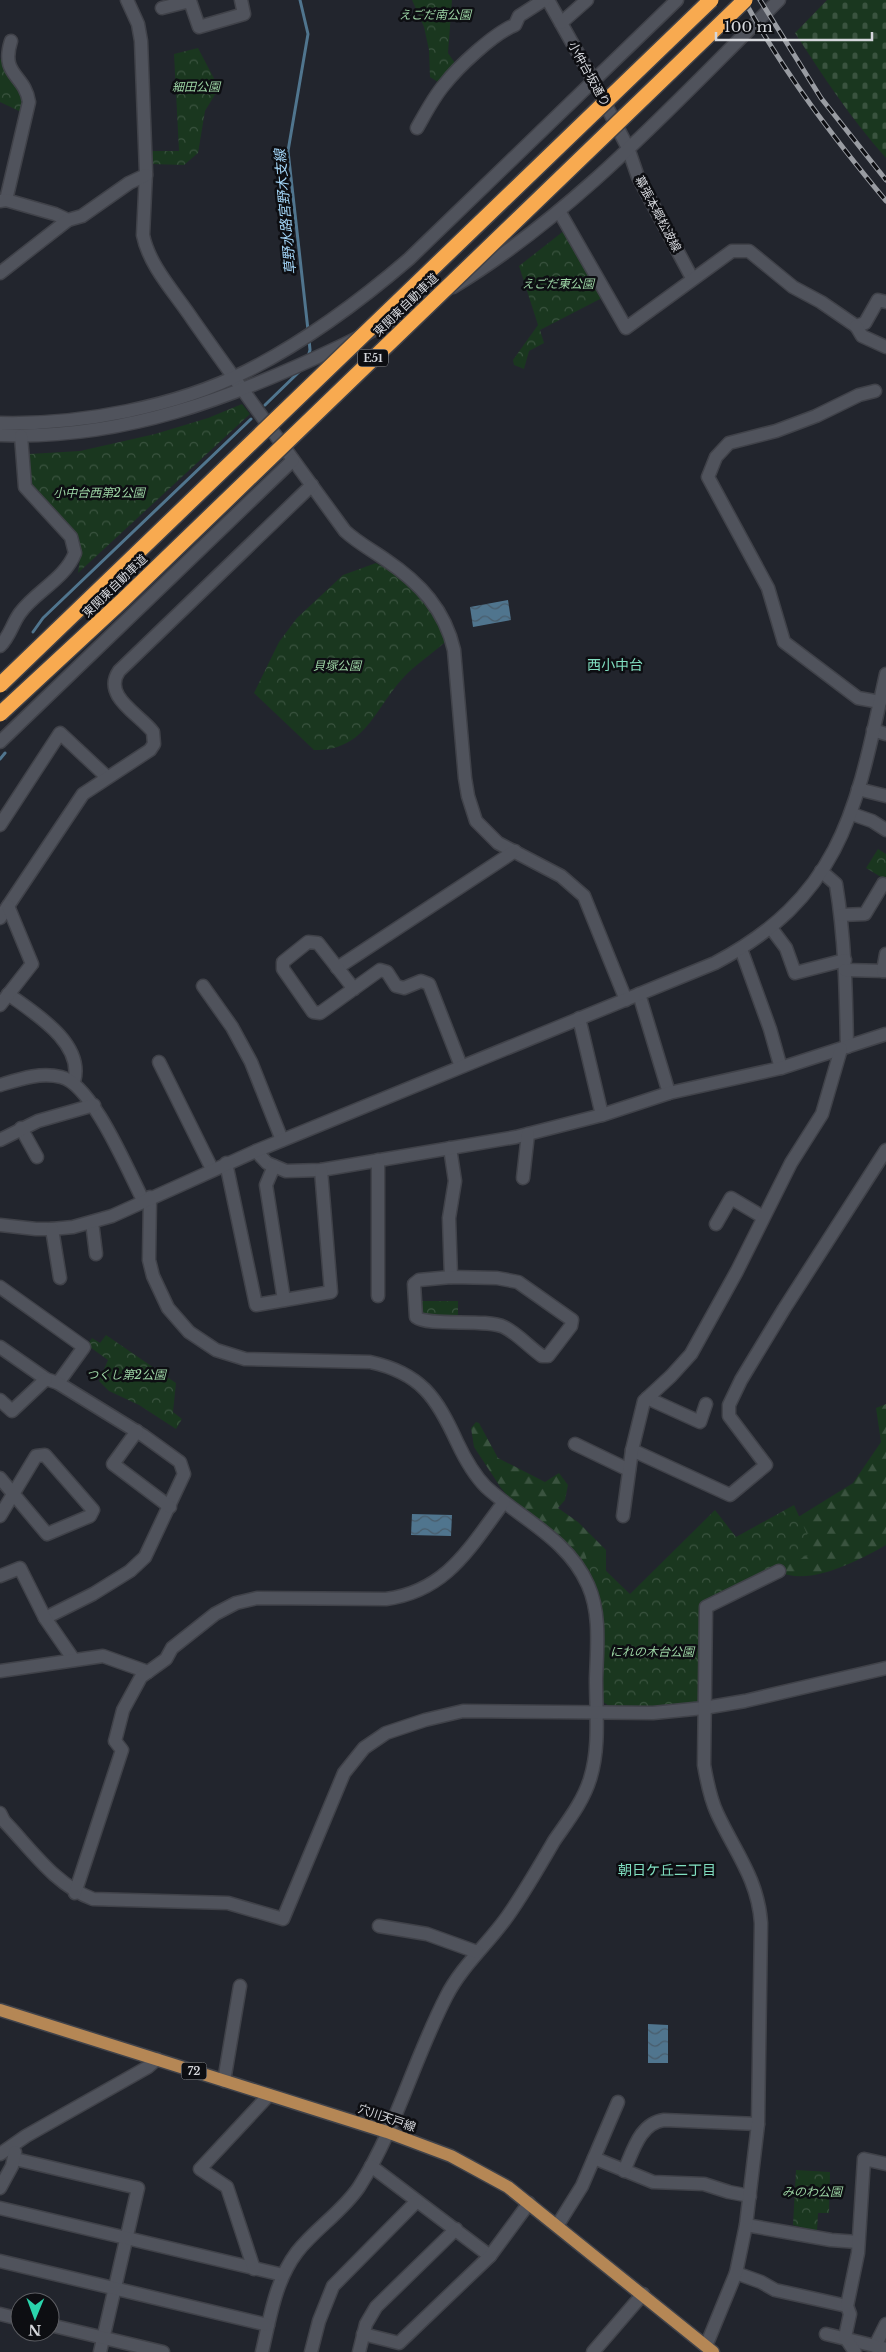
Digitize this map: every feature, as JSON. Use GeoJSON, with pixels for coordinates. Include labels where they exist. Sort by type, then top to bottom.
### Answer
{"type":"FeatureCollection","features":[{"type":"Feature","properties":{"kind":"highway","name":"東関東自動車道"},"geometry":{"type":"LineString","coordinates":[[0,685],[711,0]]}},
{"type":"Feature","properties":{"kind":"highway","name":"東関東自動車道"},"geometry":{"type":"LineString","coordinates":[[0,714],[123,600],[745,0]]}},
{"type":"Feature","properties":{"kind":"main road","name":"穴川天戸線"},"geometry":{"type":"LineString","coordinates":[[0,2010],[387,2132],[476,2168],[508,2186],[709,2349]]}},
{"type":"Feature","properties":{"kind":"street"},"geometry":{"type":"LineString","coordinates":[[127,0],[138,24],[141,41],[146,176],[143,235],[145,246],[166,281],[241,390],[345,531],[356,542],[385,559],[413,580],[433,601],[450,632],[454,650],[465,778],[472,814],[483,829],[498,843],[565,879],[584,896],[626,1000]]}},
{"type":"Feature","properties":{"kind":"street"},"geometry":{"type":"LineString","coordinates":[[162,8],[190,0],[199,27],[244,14],[241,0]]}},
{"type":"Feature","properties":{"kind":"street"},"geometry":{"type":"LineString","coordinates":[[416,128],[443,85],[456,71],[503,30],[515,25],[519,16],[544,0]]}},
{"type":"Feature","properties":{"kind":"street","name":"小仲台坂通り"},"geometry":{"type":"LineString","coordinates":[[548,0],[593,80],[628,148]]}},
{"type":"Feature","properties":{"kind":"street"},"geometry":{"type":"LineString","coordinates":[[561,23],[587,0]]}},
{"type":"Feature","properties":{"kind":"street"},"geometry":{"type":"LineString","coordinates":[[0,422],[55,422],[108,414],[185,395],[233,377],[300,340],[372,291],[409,259],[677,0]]}},
{"type":"Feature","properties":{"kind":"street"},"geometry":{"type":"LineString","coordinates":[[0,436],[55,436],[103,430],[193,408],[307,362],[414,310],[491,264],[558,211],[628,148],[779,0]]}},
{"type":"Feature","properties":{"kind":"street"},"geometry":{"type":"LineString","coordinates":[[11,41],[7,59],[10,71],[27,90],[29,102],[3,200],[55,214],[68,220]]}},
{"type":"Feature","properties":{"kind":"street","name":"幕張本郷松波線"},"geometry":{"type":"LineString","coordinates":[[628,148],[638,177],[692,278]]}},
{"type":"Feature","properties":{"kind":"street"},"geometry":{"type":"LineString","coordinates":[[0,273],[68,220],[82,216],[129,183],[146,176]]}},
{"type":"Feature","properties":{"kind":"street"},"geometry":{"type":"LineString","coordinates":[[558,211],[626,328],[692,278],[721,261],[732,251],[749,251],[794,286],[856,326],[862,336],[886,347]]}},
{"type":"Feature","properties":{"kind":"street"},"geometry":{"type":"LineString","coordinates":[[856,326],[865,324],[878,300],[886,302]]}},
{"type":"Feature","properties":{"kind":"street"},"geometry":{"type":"LineString","coordinates":[[875,391],[859,395],[816,416],[776,431],[729,443],[716,457],[708,478],[766,583],[784,642],[858,698],[880,702]]}},
{"type":"Feature","properties":{"kind":"street"},"geometry":{"type":"LineString","coordinates":[[0,646],[7,639],[19,614],[69,566],[75,553],[72,537],[25,487],[21,436]]}},
{"type":"Feature","properties":{"kind":"street"},"geometry":{"type":"LineString","coordinates":[[0,742],[293,460]]}},
{"type":"Feature","properties":{"kind":"street"},"geometry":{"type":"LineString","coordinates":[[74,1082],[76,1074],[75,1065],[60,1036],[4,999],[32,964],[2,914],[83,794],[107,776],[150,750],[154,744],[154,732],[116,694],[114,682],[119,671],[312,485]]}},
{"type":"Feature","properties":{"kind":"street"},"geometry":{"type":"LineString","coordinates":[[0,1225],[52,1229],[73,1227],[112,1216],[226,1163],[626,1000],[715,963],[741,949],[770,928],[810,889],[837,846],[852,814],[886,674]]}},
{"type":"Feature","properties":{"kind":"street"},"geometry":{"type":"LineString","coordinates":[[873,730],[886,734]]}},
{"type":"Feature","properties":{"kind":"street"},"geometry":{"type":"LineString","coordinates":[[0,825],[60,733],[107,776]]}},
{"type":"Feature","properties":{"kind":"street"},"geometry":{"type":"LineString","coordinates":[[858,789],[886,796]]}},
{"type":"Feature","properties":{"kind":"street"},"geometry":{"type":"LineString","coordinates":[[852,814],[872,821],[886,830]]}},
{"type":"Feature","properties":{"kind":"street"},"geometry":{"type":"LineString","coordinates":[[337,968],[515,851]]}},
{"type":"Feature","properties":{"kind":"street"},"geometry":{"type":"LineString","coordinates":[[623,1516],[632,1450],[644,1401],[691,1354],[737,1271],[791,1163],[822,1114],[844,1048],[845,965],[841,915],[836,884],[822,871]]}},
{"type":"Feature","properties":{"kind":"street"},"geometry":{"type":"LineString","coordinates":[[841,915],[865,914],[883,884],[886,886]]}},
{"type":"Feature","properties":{"kind":"street"},"geometry":{"type":"LineString","coordinates":[[770,928],[786,948],[795,973],[845,965],[884,971],[886,954]]}},
{"type":"Feature","properties":{"kind":"street"},"geometry":{"type":"LineString","coordinates":[[354,989],[318,943],[308,942],[284,962],[283,969],[313,1012],[320,1013],[354,989],[380,970],[387,972],[396,986],[404,988],[421,981],[429,984],[461,1066]]}},
{"type":"Feature","properties":{"kind":"street"},"geometry":{"type":"LineString","coordinates":[[741,949],[770,1030],[781,1068]]}},
{"type":"Feature","properties":{"kind":"street"},"geometry":{"type":"LineString","coordinates":[[203,986],[232,1028],[251,1062],[282,1140]]}},
{"type":"Feature","properties":{"kind":"street"},"geometry":{"type":"LineString","coordinates":[[639,994],[669,1093]]}},
{"type":"Feature","properties":{"kind":"street"},"geometry":{"type":"LineString","coordinates":[[579,1018],[602,1115]]}},
{"type":"Feature","properties":{"kind":"street"},"geometry":{"type":"LineString","coordinates":[[256,1151],[267,1163],[286,1171],[321,1170],[528,1134],[602,1115],[669,1093],[781,1068],[886,1034]]}},
{"type":"Feature","properties":{"kind":"street"},"geometry":{"type":"LineString","coordinates":[[159,1062],[212,1169]]}},
{"type":"Feature","properties":{"kind":"street"},"geometry":{"type":"LineString","coordinates":[[0,1085],[33,1076],[62,1077],[74,1082],[94,1106],[146,1199],[149,1260],[153,1276],[168,1308],[189,1332],[216,1350],[245,1359],[370,1362],[390,1366],[407,1374],[433,1396],[443,1411],[475,1474],[504,1502],[542,1530],[567,1552],[588,1584],[594,1601],[597,1624],[596,1748],[590,1780],[506,1918],[462,1970],[446,1997],[371,2166],[352,2196],[297,2252],[283,2275],[262,2352]]}},
{"type":"Feature","properties":{"kind":"street"},"geometry":{"type":"LineString","coordinates":[[0,1140],[21,1128],[56,1114],[94,1106]]}},
{"type":"Feature","properties":{"kind":"street"},"geometry":{"type":"LineString","coordinates":[[21,1128],[37,1157]]}},
{"type":"Feature","properties":{"kind":"street"},"geometry":{"type":"LineString","coordinates":[[523,1178],[528,1134]]}},
{"type":"Feature","properties":{"kind":"street"},"geometry":{"type":"LineString","coordinates":[[450,1148],[454,1180],[448,1218],[451,1277]]}},
{"type":"Feature","properties":{"kind":"street"},"geometry":{"type":"LineString","coordinates":[[632,1450],[730,1495],[766,1465],[729,1416],[729,1405],[741,1380],[780,1316],[886,1150]]}},
{"type":"Feature","properties":{"kind":"street"},"geometry":{"type":"LineString","coordinates":[[378,1160],[378,1296]]}},
{"type":"Feature","properties":{"kind":"street"},"geometry":{"type":"LineString","coordinates":[[226,1163],[256,1305],[331,1292],[321,1170]]}},
{"type":"Feature","properties":{"kind":"street"},"geometry":{"type":"LineString","coordinates":[[274,1166],[266,1185],[284,1300]]}},
{"type":"Feature","properties":{"kind":"street"},"geometry":{"type":"LineString","coordinates":[[716,1224],[731,1198],[763,1217]]}},
{"type":"Feature","properties":{"kind":"street"},"geometry":{"type":"LineString","coordinates":[[92,1222],[96,1254]]}},
{"type":"Feature","properties":{"kind":"street"},"geometry":{"type":"LineString","coordinates":[[52,1229],[60,1278]]}},
{"type":"Feature","properties":{"kind":"street"},"geometry":{"type":"LineString","coordinates":[[451,1277],[496,1278],[518,1282],[572,1320],[572,1326],[548,1356],[542,1356],[503,1326],[450,1321],[420,1321],[416,1317],[414,1284],[420,1280],[451,1277]]}},
{"type":"Feature","properties":{"kind":"street"},"geometry":{"type":"LineString","coordinates":[[0,1287],[84,1347],[52,1381],[12,1411],[0,1400]]}},
{"type":"Feature","properties":{"kind":"street"},"geometry":{"type":"LineString","coordinates":[[0,1347],[52,1381],[137,1431],[180,1462],[184,1474],[145,1557],[130,1571],[93,1594],[45,1618]]}},
{"type":"Feature","properties":{"kind":"street"},"geometry":{"type":"LineString","coordinates":[[647,1398],[700,1422],[706,1404]]}},
{"type":"Feature","properties":{"kind":"street"},"geometry":{"type":"LineString","coordinates":[[137,1431],[113,1464],[170,1507]]}},
{"type":"Feature","properties":{"kind":"street"},"geometry":{"type":"LineString","coordinates":[[574,1444],[629,1470]]}},
{"type":"Feature","properties":{"kind":"street"},"geometry":{"type":"LineString","coordinates":[[0,1478],[15,1494],[47,1534],[90,1516],[93,1510],[45,1455],[36,1456],[15,1494],[0,1516]]}},
{"type":"Feature","properties":{"kind":"street"},"geometry":{"type":"LineString","coordinates":[[75,1893],[122,1750],[115,1741],[123,1710],[141,1677],[166,1659],[172,1648],[215,1614],[236,1603],[257,1598],[386,1599],[402,1597],[426,1589],[455,1567],[504,1502]]}},
{"type":"Feature","properties":{"kind":"street"},"geometry":{"type":"LineString","coordinates":[[0,1576],[20,1568],[45,1618],[74,1660]]}},
{"type":"Feature","properties":{"kind":"street"},"geometry":{"type":"LineString","coordinates":[[709,2349],[736,2273],[750,2196],[758,2124],[760,1914],[748,1869],[717,1814],[710,1795],[704,1765],[706,1607],[778,1571]]}},
{"type":"Feature","properties":{"kind":"street"},"geometry":{"type":"LineString","coordinates":[[0,1672],[103,1656],[148,1672]]}},
{"type":"Feature","properties":{"kind":"street"},"geometry":{"type":"LineString","coordinates":[[2,1823],[75,1893],[93,1899],[228,1903],[283,1920],[344,1773],[355,1758],[373,1740],[400,1728],[463,1711],[653,1713],[704,1708],[745,1701],[886,1668]]}},
{"type":"Feature","properties":{"kind":"street"},"geometry":{"type":"LineString","coordinates":[[379,1926],[427,1934],[477,1952]]}},
{"type":"Feature","properties":{"kind":"street"},"geometry":{"type":"LineString","coordinates":[[224,2081],[240,1986]]}},
{"type":"Feature","properties":{"kind":"street"},"geometry":{"type":"LineString","coordinates":[[0,2154],[148,2067],[157,2059]]}},
{"type":"Feature","properties":{"kind":"street"},"geometry":{"type":"LineString","coordinates":[[254,2268],[227,2187],[200,2168],[269,2095]]}},
{"type":"Feature","properties":{"kind":"street"},"geometry":{"type":"LineString","coordinates":[[558,2226],[582,2186],[618,2102]]}},
{"type":"Feature","properties":{"kind":"street"},"geometry":{"type":"LineString","coordinates":[[624,2170],[640,2134],[656,2121],[758,2124]]}},
{"type":"Feature","properties":{"kind":"street"},"geometry":{"type":"LineString","coordinates":[[0,2188],[15,2159],[15,2144]]}},
{"type":"Feature","properties":{"kind":"street"},"geometry":{"type":"LineString","coordinates":[[594,2158],[653,2182],[704,2184],[750,2196]]}},
{"type":"Feature","properties":{"kind":"street"},"geometry":{"type":"LineString","coordinates":[[15,2159],[138,2188],[100,2352]]}},
{"type":"Feature","properties":{"kind":"street"},"geometry":{"type":"LineString","coordinates":[[855,2352],[845,2337],[850,2314],[847,2306],[858,2253],[864,2159],[886,2164]]}},
{"type":"Feature","properties":{"kind":"street"},"geometry":{"type":"LineString","coordinates":[[371,2166],[490,2256]]}},
{"type":"Feature","properties":{"kind":"street"},"geometry":{"type":"LineString","coordinates":[[311,2352],[318,2321],[334,2286],[417,2201]]}},
{"type":"Feature","properties":{"kind":"street"},"geometry":{"type":"LineString","coordinates":[[363,2334],[399,2343],[490,2256],[529,2203]]}},
{"type":"Feature","properties":{"kind":"street"},"geometry":{"type":"LineString","coordinates":[[0,2208],[283,2275]]}},
{"type":"Feature","properties":{"kind":"street"},"geometry":{"type":"LineString","coordinates":[[746,2225],[830,2240],[858,2242]]}},
{"type":"Feature","properties":{"kind":"street"},"geometry":{"type":"LineString","coordinates":[[359,2352],[366,2324],[376,2307],[456,2230]]}},
{"type":"Feature","properties":{"kind":"street"},"geometry":{"type":"LineString","coordinates":[[0,2261],[268,2325]]}},
{"type":"Feature","properties":{"kind":"street"},"geometry":{"type":"LineString","coordinates":[[736,2273],[761,2282],[775,2290],[847,2306]]}},
{"type":"Feature","properties":{"kind":"street"},"geometry":{"type":"LineString","coordinates":[[593,2352],[643,2294]]}},
{"type":"Feature","properties":{"kind":"street"},"geometry":{"type":"LineString","coordinates":[[826,2334],[881,2347],[886,2324]]}},
{"type":"Feature","properties":{"kind":"street"},"geometry":{"type":"LineString","coordinates":[[60,2327],[163,2352]]}},
{"type":"Feature","properties":{"kind":"green space","name":"えごだ南公園"},"geometry":{"type":"Polygon","coordinates":[[[412,0],[452,0],[448,53],[457,66],[441,84],[430,77],[429,50],[424,27],[412,0]]]}},
{"type":"Feature","properties":{"kind":"green space"},"geometry":{"type":"Polygon","coordinates":[[[827,0],[886,0],[886,158],[849,113],[795,33],[827,0]]]}},
{"type":"Feature","properties":{"kind":"green space","name":"細田公園"},"geometry":{"type":"Polygon","coordinates":[[[198,48],[219,88],[205,111],[198,153],[184,165],[150,164],[149,151],[179,151],[174,54],[198,48]]]}},
{"type":"Feature","properties":{"kind":"green space"},"geometry":{"type":"Polygon","coordinates":[[[0,59],[4,61],[8,75],[21,94],[21,112],[0,102],[0,59]]]}},
{"type":"Feature","properties":{"kind":"green space","name":"えごだ東公園"},"geometry":{"type":"Polygon","coordinates":[[[565,230],[602,298],[540,330],[544,343],[529,351],[524,369],[514,365],[513,360],[538,325],[519,266],[565,230]]]}},
{"type":"Feature","properties":{"kind":"green space","name":"小中台西第2公園"},"geometry":{"type":"Polygon","coordinates":[[[242,404],[250,414],[78,573],[81,552],[29,483],[29,454],[80,451],[155,434],[208,418],[242,404]]]}},
{"type":"Feature","properties":{"kind":"green space","name":"貝塚公園"},"geometry":{"type":"Polygon","coordinates":[[[376,563],[400,578],[419,595],[434,616],[445,642],[404,677],[367,726],[357,736],[346,744],[314,750],[254,693],[279,642],[297,618],[343,575],[376,563]]]}},
{"type":"Feature","properties":{"kind":"green space"},"geometry":{"type":"Polygon","coordinates":[[[878,849],[886,854],[886,880],[866,868],[878,849]]]}},
{"type":"Feature","properties":{"kind":"green space"},"geometry":{"type":"Polygon","coordinates":[[[419,1301],[458,1301],[458,1317],[422,1317],[419,1301]]]}},
{"type":"Feature","properties":{"kind":"green space","name":"つくし第2公園"},"geometry":{"type":"Polygon","coordinates":[[[106,1335],[176,1383],[173,1412],[182,1419],[176,1429],[139,1405],[109,1391],[99,1381],[108,1360],[87,1345],[92,1338],[100,1343],[106,1335]]]}},
{"type":"Feature","properties":{"kind":"green space","name":"にれの木台公園"},"geometry":{"type":"Polygon","coordinates":[[[886,1404],[886,1545],[848,1564],[818,1574],[803,1576],[790,1575],[778,1571],[702,1606],[697,1701],[694,1706],[608,1701],[601,1697],[593,1582],[572,1548],[516,1506],[501,1488],[474,1447],[471,1428],[476,1422],[479,1423],[498,1458],[545,1482],[559,1473],[568,1485],[565,1500],[558,1508],[578,1522],[606,1550],[606,1571],[631,1597],[713,1513],[736,1537],[795,1519],[853,1483],[881,1442],[876,1408],[886,1404]]]}},
{"type":"Feature","properties":{"kind":"green space","name":"にれの木台公園"},"geometry":{"type":"Polygon","coordinates":[[[794,1505],[815,1552],[702,1606],[700,1695],[697,1701],[663,1706],[609,1706],[603,1702],[604,1619],[584,1550],[630,1594],[715,1510],[736,1537],[794,1505]]]}},
{"type":"Feature","properties":{"kind":"green space","name":"みのわ公園"},"geometry":{"type":"Polygon","coordinates":[[[796,2170],[830,2172],[829,2213],[818,2213],[817,2232],[793,2225],[796,2170]]]}},
{"type":"Feature","properties":{"kind":"water"},"geometry":{"type":"Polygon","coordinates":[[[508,600],[511,620],[473,627],[470,607],[508,600]]]}},
{"type":"Feature","properties":{"kind":"water"},"geometry":{"type":"Polygon","coordinates":[[[412,1514],[452,1515],[451,1536],[411,1535],[412,1514]]]}},
{"type":"Feature","properties":{"kind":"water"},"geometry":{"type":"Polygon","coordinates":[[[648,2024],[668,2025],[668,2063],[648,2063],[648,2024]]]}},
{"type":"Feature","properties":{"kind":"waterway","name":"草野水路宮野木支線"},"geometry":{"type":"LineString","coordinates":[[300,0],[308,34],[288,151],[308,330]]}},
{"type":"Feature","properties":{"kind":"waterway","name":"草野水路宮野木支線"},"geometry":{"type":"LineString","coordinates":[[308,357],[310,350],[309,339]]}},
{"type":"Feature","properties":{"kind":"waterway","name":"草野水路宮野木支線"},"geometry":{"type":"LineString","coordinates":[[265,405],[300,371]]}},
{"type":"Feature","properties":{"kind":"waterway"},"geometry":{"type":"LineString","coordinates":[[33,632],[43,618],[251,419]]}},
{"type":"Feature","properties":{"kind":"waterway","name":"草野水路宮野木支線"},"geometry":{"type":"LineString","coordinates":[[0,759],[5,753]]}},
{"type":"Feature","properties":{"kind":"railway"},"geometry":{"type":"LineString","coordinates":[[744,0],[759,27],[810,104],[886,201]]}},
{"type":"Feature","properties":{"kind":"railway"},"geometry":{"type":"LineString","coordinates":[[760,0],[821,98],[886,180]]}},
{"type":"Feature","properties":{"kind":"district","name":"西小中台"},"geometry":{"type":"Point","coordinates":[615,665]}},
{"type":"Feature","properties":{"kind":"district","name":"朝日ケ丘二丁目"},"geometry":{"type":"Point","coordinates":[667,1870]}}]}
